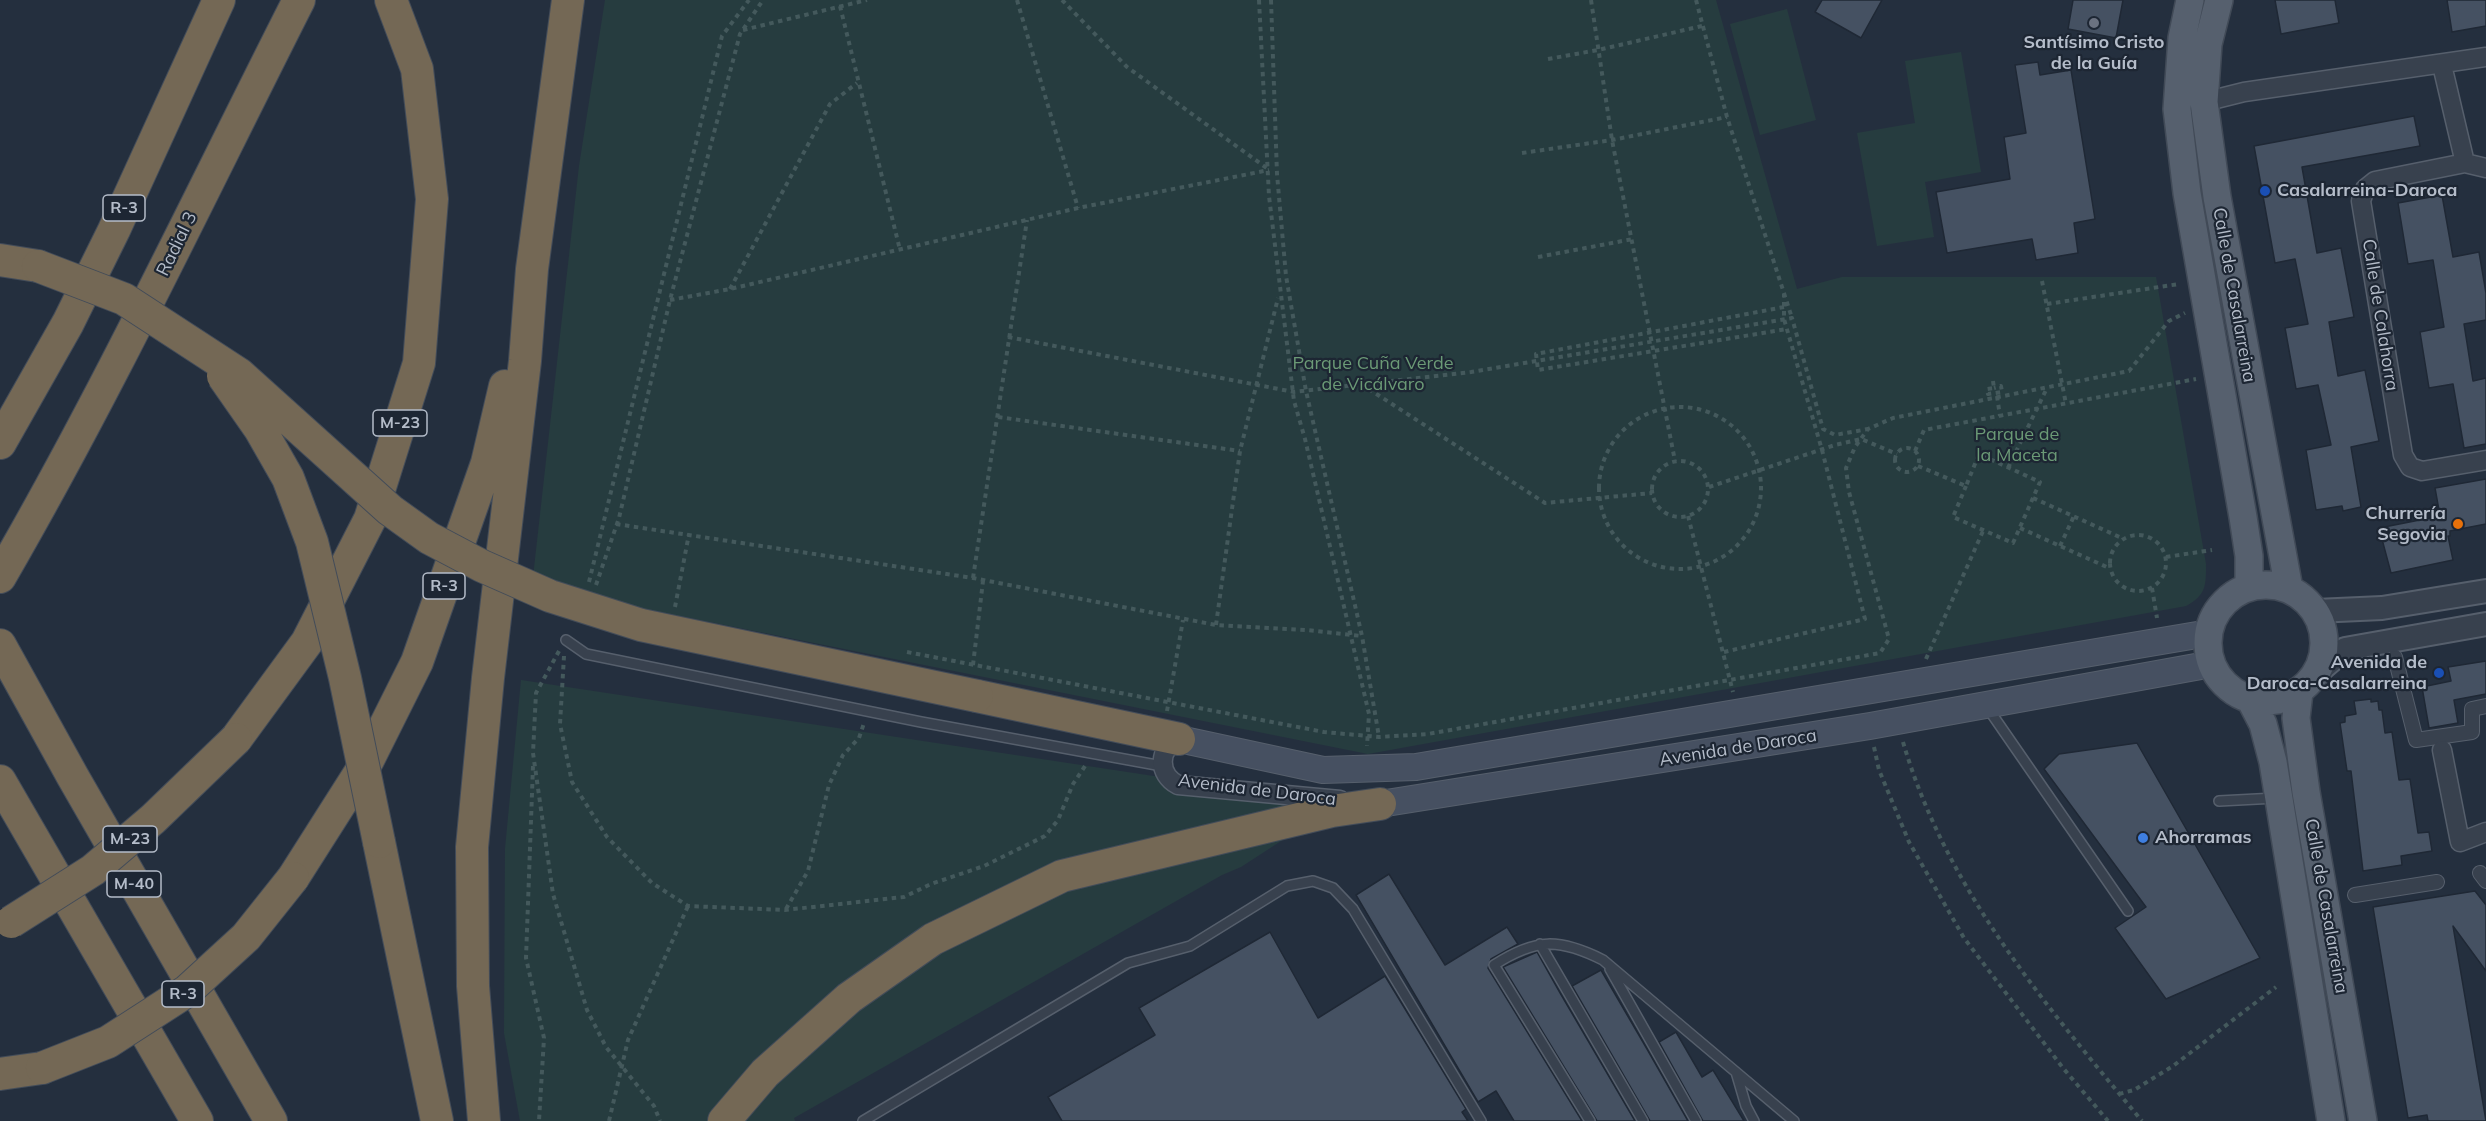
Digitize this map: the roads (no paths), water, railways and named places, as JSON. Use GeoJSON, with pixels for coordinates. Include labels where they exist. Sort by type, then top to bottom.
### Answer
{"type":"FeatureCollection","features":[{"type":"Feature","properties":{"kind":"highway","name":"R-3"},"geometry":{"type":"LineString","coordinates":[[0,443],[68,322],[114,230],[219,0]]}},
{"type":"Feature","properties":{"kind":"highway","name":"Radial 3"},"geometry":{"type":"LineString","coordinates":[[0,577],[52,487],[123,353],[299,0]]}},
{"type":"Feature","properties":{"kind":"highway","name":"M-23"},"geometry":{"type":"LineString","coordinates":[[6,925],[93,870],[153,819],[236,738],[307,642],[370,519],[419,363],[432,199],[417,69],[391,0]]}},
{"type":"Feature","properties":{"kind":"highway","name":"R-3"},"geometry":{"type":"LineString","coordinates":[[0,1074],[42,1068],[108,1042],[187,991],[246,937],[293,878],[368,760],[417,662],[487,463],[532,269],[568,0]]}},
{"type":"Feature","properties":{"kind":"highway"},"geometry":{"type":"LineString","coordinates":[[0,260],[38,266],[124,298],[239,374],[390,510],[429,538],[482,566],[550,596],[642,625],[977,696],[1173,725]]}},
{"type":"Feature","properties":{"kind":"highway"},"geometry":{"type":"LineString","coordinates":[[484,1121],[473,986],[472,847],[488,678],[525,362],[532,269]]}},
{"type":"Feature","properties":{"kind":"highway"},"geometry":{"type":"LineString","coordinates":[[186,339],[229,382],[288,478],[312,542],[345,678],[437,1121]]}},
{"type":"Feature","properties":{"kind":"highway","name":"M-40"},"geometry":{"type":"LineString","coordinates":[[0,645],[73,777],[271,1121]]}},
{"type":"Feature","properties":{"kind":"highway"},"geometry":{"type":"LineString","coordinates":[[0,781],[197,1121]]}},
{"type":"Feature","properties":{"kind":"highway"},"geometry":{"type":"LineString","coordinates":[[724,1121],[765,1073],[849,998],[933,939],[1062,876],[1332,810],[1380,804]]}},
{"type":"Feature","properties":{"kind":"main road","name":"Calle de Casalarreina"},"geometry":{"type":"LineString","coordinates":[[2190,0],[2182,38],[2177,109],[2187,193],[2206,291],[2249,556],[2249,587]]}},
{"type":"Feature","properties":{"kind":"main road","name":"Calle de Casalarreina"},"geometry":{"type":"LineString","coordinates":[[2219,0],[2208,44],[2204,102],[2219,208],[2289,589]]}},
{"type":"Feature","properties":{"kind":"main road"},"geometry":{"type":"LineString","coordinates":[[2177,109],[2204,102]]}},
{"type":"Feature","properties":{"kind":"main road"},"geometry":{"type":"LineString","coordinates":[[2276,585],[2289,589],[2304,598],[2316,611],[2324,631],[2325,642],[2308,682],[2284,699],[2267,702],[2250,699],[2234,692],[2221,680],[2212,664],[2208,649],[2209,633],[2222,604],[2249,587],[2276,585]]}},
{"type":"Feature","properties":{"kind":"main road","name":"Avenida de Daroca"},"geometry":{"type":"LineString","coordinates":[[1173,725],[1323,770],[1416,767],[2209,633]]}},
{"type":"Feature","properties":{"kind":"main road","name":"Avenida de Daroca"},"geometry":{"type":"LineString","coordinates":[[1380,804],[1731,750],[2212,664]]}},
{"type":"Feature","properties":{"kind":"main road","name":"Calle de Casalarreina"},"geometry":{"type":"LineString","coordinates":[[2308,682],[2296,718],[2306,792],[2363,1121]]}},
{"type":"Feature","properties":{"kind":"main road","name":"Calle de Casalarreina"},"geometry":{"type":"LineString","coordinates":[[2250,699],[2263,724],[2273,762],[2331,1121]]}},
{"type":"Feature","properties":{"kind":"street"},"geometry":{"type":"LineString","coordinates":[[2204,102],[2244,92],[2486,57]]}},
{"type":"Feature","properties":{"kind":"street"},"geometry":{"type":"LineString","coordinates":[[2442,65],[2465,163]]}},
{"type":"Feature","properties":{"kind":"street","name":"Calle de Calahorra"},"geometry":{"type":"LineString","coordinates":[[2486,168],[2465,163],[2375,181],[2365,189],[2361,201],[2403,455],[2410,467],[2422,471],[2486,460]]}},
{"type":"Feature","properties":{"kind":"street"},"geometry":{"type":"LineString","coordinates":[[2316,611],[2382,608],[2486,591]]}},
{"type":"Feature","properties":{"kind":"street"},"geometry":{"type":"LineString","coordinates":[[2308,682],[2345,649],[2486,624]]}},
{"type":"Feature","properties":{"kind":"street"},"geometry":{"type":"LineString","coordinates":[[2395,657],[2416,740],[2472,732],[2472,709],[2486,706]]}},
{"type":"Feature","properties":{"kind":"street","name":"Avenida de Daroca"},"geometry":{"type":"LineString","coordinates":[[1173,725],[1162,766],[1168,777],[1178,784],[1380,804]]}},
{"type":"Feature","properties":{"kind":"street"},"geometry":{"type":"LineString","coordinates":[[2442,750],[2460,842],[2486,832]]}},
{"type":"Feature","properties":{"kind":"street"},"geometry":{"type":"LineString","coordinates":[[2355,895],[2437,882]]}},
{"type":"Feature","properties":{"kind":"lane"},"geometry":{"type":"LineString","coordinates":[[566,640],[586,654],[868,712],[1091,755],[1162,766]]}},
{"type":"Feature","properties":{"kind":"lane"},"geometry":{"type":"LineString","coordinates":[[1986,705],[2128,912]]}},
{"type":"Feature","properties":{"kind":"lane"},"geometry":{"type":"LineString","coordinates":[[2219,801],[2277,798]]}},
{"type":"Feature","properties":{"kind":"lane"},"geometry":{"type":"LineString","coordinates":[[863,1121],[1128,963],[1190,946],[1287,886],[1313,881],[1333,888],[1353,909],[1481,1121]]}},
{"type":"Feature","properties":{"kind":"lane"},"geometry":{"type":"LineString","coordinates":[[1590,1121],[1494,965],[1520,948],[1546,943],[1581,949],[1607,963],[1794,1121]]}},
{"type":"Feature","properties":{"kind":"lane"},"geometry":{"type":"LineString","coordinates":[[1540,944],[1642,1121]]}},
{"type":"Feature","properties":{"kind":"lane"},"geometry":{"type":"LineString","coordinates":[[1607,963],[1696,1121]]}},
{"type":"Feature","properties":{"kind":"lane"},"geometry":{"type":"LineString","coordinates":[[1736,1072],[1746,1106],[1754,1121]]}},
{"type":"Feature","properties":{"kind":"place","name":"Santísimo Cristo de la Guía"},"geometry":{"type":"Point","coordinates":[2094,23]}},
{"type":"Feature","properties":{"kind":"place","name":"Casalarreina-Daroca"},"geometry":{"type":"Point","coordinates":[2265,191]}},
{"type":"Feature","properties":{"kind":"place","name":"Churrería Segovia"},"geometry":{"type":"Point","coordinates":[2458,524]}},
{"type":"Feature","properties":{"kind":"place","name":"Avenida de Daroca-Casalarreina"},"geometry":{"type":"Point","coordinates":[2439,673]}},
{"type":"Feature","properties":{"kind":"place","name":"Ahorramas"},"geometry":{"type":"Point","coordinates":[2143,838]}},
{"type":"Feature","properties":{"kind":"park label","name":"Parque Cuña Verde de Vicálvaro"},"geometry":{"type":"Point","coordinates":[1373,374]}},
{"type":"Feature","properties":{"kind":"park label","name":"Parque de la Maceta"},"geometry":{"type":"Point","coordinates":[2017,445]}}]}
